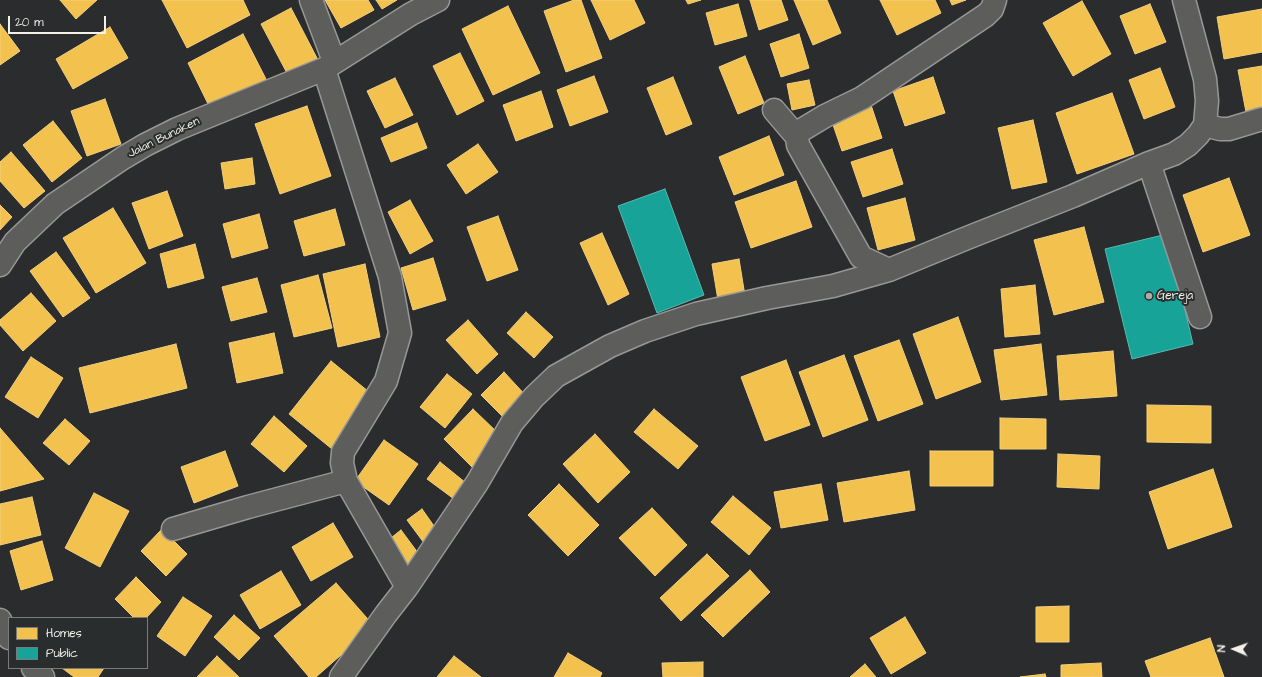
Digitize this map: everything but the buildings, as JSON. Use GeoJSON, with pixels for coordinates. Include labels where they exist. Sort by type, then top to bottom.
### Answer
{"type":"FeatureCollection","features":[{"type":"Feature","properties":{"kind":"street"},"geometry":{"type":"LineString","coordinates":[[310,0],[390,277],[400,333],[386,381],[343,452],[342,463],[346,481],[407,587]]}},
{"type":"Feature","properties":{"kind":"street","name":"Jalan Bunaken"},"geometry":{"type":"LineString","coordinates":[[0,265],[15,242],[55,204],[145,145],[177,129],[329,65],[411,14],[438,0]]}},
{"type":"Feature","properties":{"kind":"street"},"geometry":{"type":"LineString","coordinates":[[797,137],[800,132],[825,116],[862,98],[986,15],[992,9],[995,0]]}},
{"type":"Feature","properties":{"kind":"street"},"geometry":{"type":"LineString","coordinates":[[341,677],[407,587],[477,483],[512,423],[534,397],[556,376],[610,346],[645,331],[696,314],[767,298],[833,286],[889,270],[1174,154],[1188,144],[1205,125],[1207,101],[1205,79],[1184,0]]}},
{"type":"Feature","properties":{"kind":"street"},"geometry":{"type":"LineString","coordinates":[[774,110],[797,137],[798,145],[861,257],[889,270]]}},
{"type":"Feature","properties":{"kind":"street"},"geometry":{"type":"LineString","coordinates":[[1205,125],[1220,129],[1229,129],[1262,120]]}},
{"type":"Feature","properties":{"kind":"street"},"geometry":{"type":"LineString","coordinates":[[1149,163],[1200,316]]}},
{"type":"Feature","properties":{"kind":"street"},"geometry":{"type":"LineString","coordinates":[[173,529],[346,481]]}},
{"type":"Feature","properties":{"kind":"street"},"geometry":{"type":"LineString","coordinates":[[0,620],[8,636]]}},
{"type":"Feature","properties":{"kind":"street"},"geometry":{"type":"LineString","coordinates":[[34,669],[44,677]]}},
{"type":"Feature","properties":{"kind":"place","name":"Gereja"},"geometry":{"type":"Point","coordinates":[1149,296]}}]}
